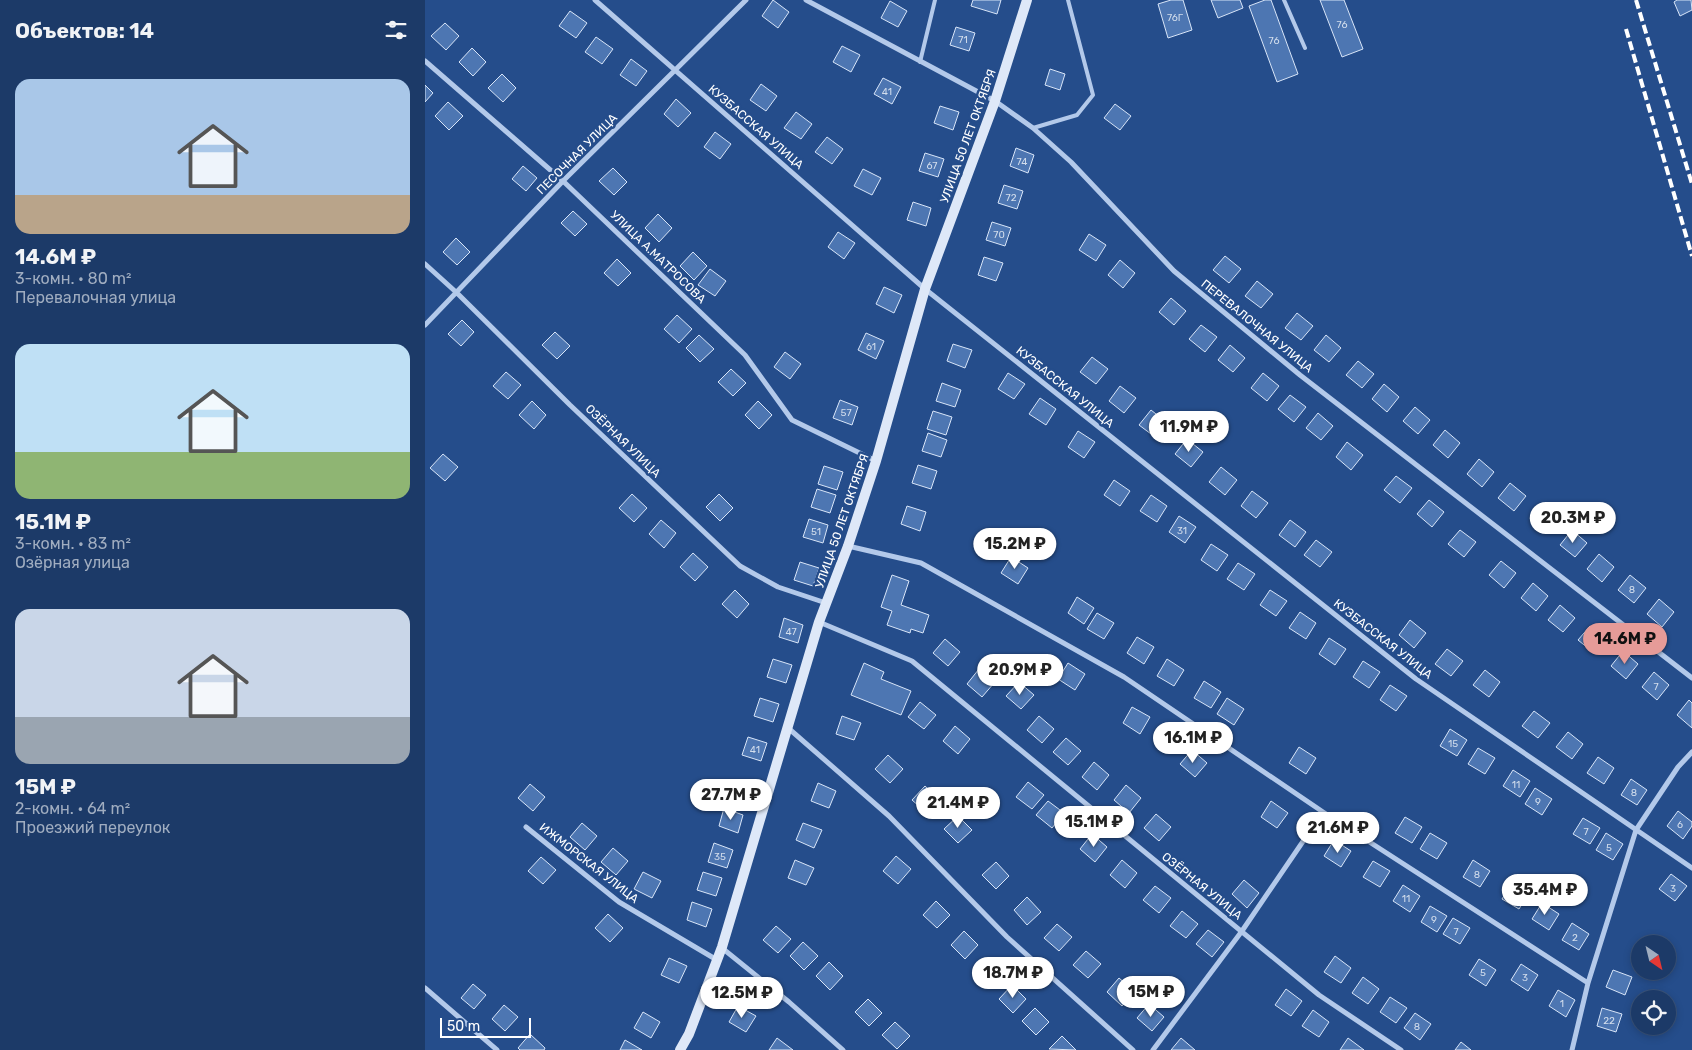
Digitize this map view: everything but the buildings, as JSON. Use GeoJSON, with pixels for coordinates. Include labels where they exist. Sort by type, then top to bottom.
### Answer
{"type":"FeatureCollection","features":[{"type":"Feature","properties":{"kind":"main road","name":"УЛИЦА 50 ЛЕТ ОКТЯБРЯ"},"geometry":{"type":"LineString","coordinates":[[680,1050],[689,1034],[722,948],[819,622],[848,546],[876,461],[925,289],[995,102],[1027,0]]}},
{"type":"Feature","properties":{"kind":"street","name":"КУЗБАССКАЯ УЛИЦА"},"geometry":{"type":"LineString","coordinates":[[595,0],[925,289],[1416,679],[1692,868]]}},
{"type":"Feature","properties":{"kind":"street","name":"ПЕСОЧНАЯ УЛИЦА"},"geometry":{"type":"LineString","coordinates":[[425,325],[563,181],[746,0]]}},
{"type":"Feature","properties":{"kind":"street","name":"ПЕРЕВАЛОЧНАЯ УЛИЦА"},"geometry":{"type":"LineString","coordinates":[[806,0],[995,102],[1033,128],[1071,162],[1174,271],[1300,374],[1692,678]]}},
{"type":"Feature","properties":{"kind":"street","name":"УЛИЦА А.МАТРОСОВА"},"geometry":{"type":"LineString","coordinates":[[425,62],[563,181],[745,355],[792,420],[876,461]]}},
{"type":"Feature","properties":{"kind":"street","name":"ОЗЁРНАЯ УЛИЦА"},"geometry":{"type":"LineString","coordinates":[[425,264],[740,566],[778,587],[827,604]]}},
{"type":"Feature","properties":{"kind":"street"},"geometry":{"type":"LineString","coordinates":[[848,546],[921,563],[1125,677],[1323,812],[1588,983]]}},
{"type":"Feature","properties":{"kind":"street","name":"ОЗЁРНАЯ УЛИЦА"},"geometry":{"type":"LineString","coordinates":[[819,622],[912,661],[1319,995],[1401,1050]]}},
{"type":"Feature","properties":{"kind":"street"},"geometry":{"type":"LineString","coordinates":[[787,727],[889,816],[1007,937],[1133,1050]]}},
{"type":"Feature","properties":{"kind":"street"},"geometry":{"type":"LineString","coordinates":[[1572,1050],[1588,983],[1636,830],[1678,768],[1692,752]]}},
{"type":"Feature","properties":{"kind":"street"},"geometry":{"type":"LineString","coordinates":[[1153,1050],[1241,931],[1323,812]]}},
{"type":"Feature","properties":{"kind":"street","name":"ИЖМОРСКАЯ УЛИЦА"},"geometry":{"type":"LineString","coordinates":[[526,827],[619,902],[717,960]]}},
{"type":"Feature","properties":{"kind":"street"},"geometry":{"type":"LineString","coordinates":[[722,948],[789,1002],[843,1050]]}},
{"type":"Feature","properties":{"kind":"street"},"geometry":{"type":"LineString","coordinates":[[425,988],[497,1050]]}},
{"type":"Feature","properties":{"kind":"lane"},"geometry":{"type":"LineString","coordinates":[[920,62],[935,0]]}},
{"type":"Feature","properties":{"kind":"lane"},"geometry":{"type":"LineString","coordinates":[[1033,128],[1077,115],[1093,95],[1068,0]]}},
{"type":"Feature","properties":{"kind":"lane"},"geometry":{"type":"LineString","coordinates":[[1283,0],[1305,48]]}},
{"type":"Feature","properties":{"kind":"railway"},"geometry":{"type":"LineString","coordinates":[[1636,0],[1692,184]]}},
{"type":"Feature","properties":{"kind":"railway"},"geometry":{"type":"LineString","coordinates":[[1626,29],[1692,256]]}}]}
